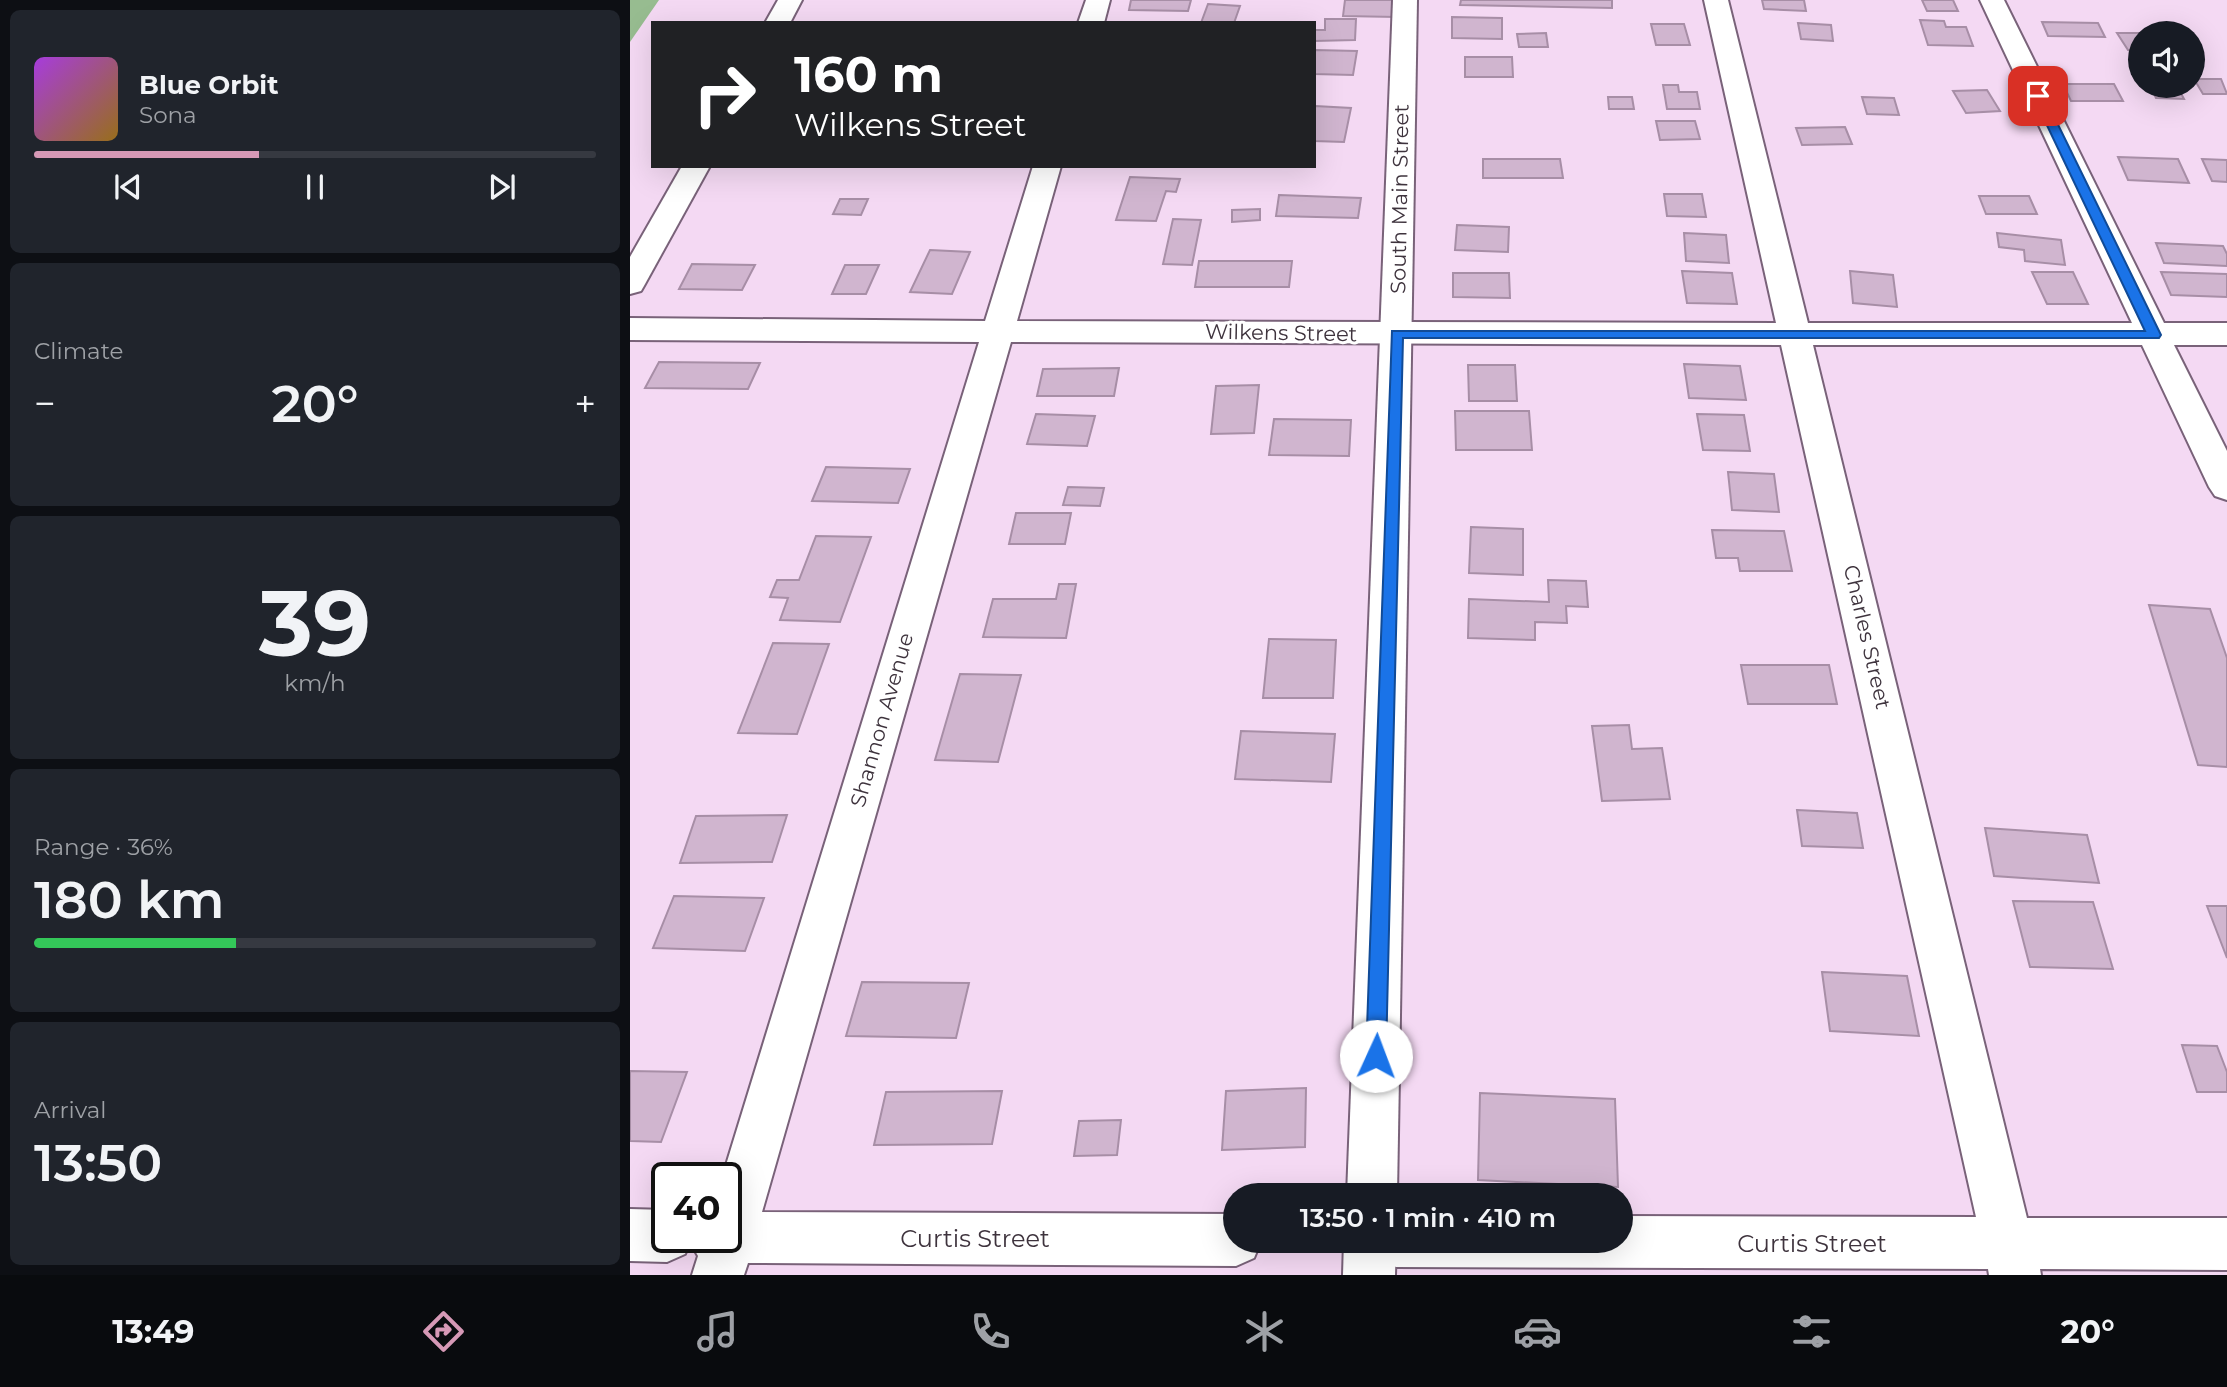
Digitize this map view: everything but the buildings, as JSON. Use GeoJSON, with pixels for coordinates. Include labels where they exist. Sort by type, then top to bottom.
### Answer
{"type":"FeatureCollection","features":[{"type":"Feature","properties":{"kind":"street"},"geometry":{"type":"LineString","coordinates":[[778,21],[790,0]]}},
{"type":"Feature","properties":{"kind":"street"},"geometry":{"type":"LineString","coordinates":[[1092,21],[1098,0]]}},
{"type":"Feature","properties":{"kind":"street","name":"South Main Street"},"geometry":{"type":"LineString","coordinates":[[1372,1183],[1405,0]]}},
{"type":"Feature","properties":{"kind":"street","name":"Charles Street"},"geometry":{"type":"LineString","coordinates":[[1716,0],[2011,1260]]}},
{"type":"Feature","properties":{"kind":"street"},"geometry":{"type":"LineString","coordinates":[[1992,0],[2227,487]]}},
{"type":"Feature","properties":{"kind":"street"},"geometry":{"type":"LineString","coordinates":[[630,284],[695,168]]}},
{"type":"Feature","properties":{"kind":"street","name":"Shannon Avenue"},"geometry":{"type":"LineString","coordinates":[[742,1180],[1046,168]]}},
{"type":"Feature","properties":{"kind":"street","name":"Wilkens Street"},"geometry":{"type":"LineString","coordinates":[[630,329],[1396,334],[2227,334]]}},
{"type":"Feature","properties":{"kind":"street"},"geometry":{"type":"LineString","coordinates":[[630,1235],[651,1236]]}},
{"type":"Feature","properties":{"kind":"street","name":"Curtis Street"},"geometry":{"type":"LineString","coordinates":[[742,1250],[1223,1240]]}},
{"type":"Feature","properties":{"kind":"street","name":"Curtis Street"},"geometry":{"type":"LineString","coordinates":[[1633,1248],[2011,1260],[2227,1244]]}},
{"type":"Feature","properties":{"kind":"street"},"geometry":{"type":"LineString","coordinates":[[1369,1275],[1370,1253]]}},
{"type":"Feature","properties":{"kind":"green space"},"geometry":{"type":"Polygon","coordinates":[[[630,0],[659,0],[630,42],[630,0]]]}},
{"type":"Feature","properties":{"kind":"route"},"geometry":{"type":"LineString","coordinates":[[1376,1056],[1396,334],[2154,335],[2038,96]]}}]}
